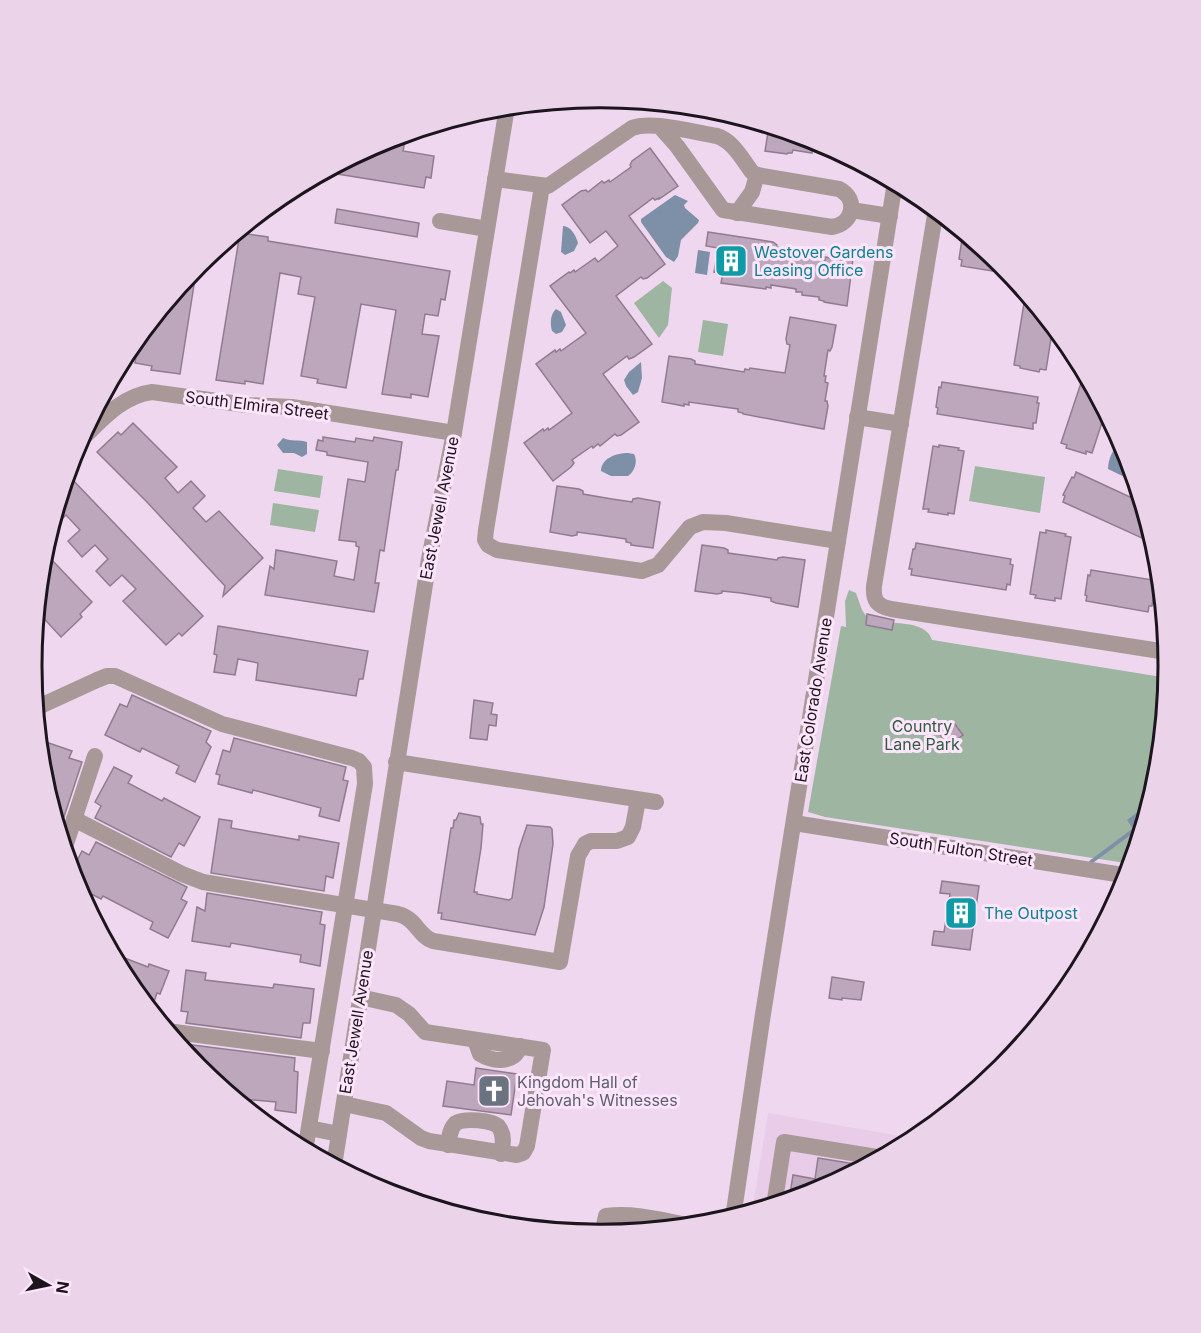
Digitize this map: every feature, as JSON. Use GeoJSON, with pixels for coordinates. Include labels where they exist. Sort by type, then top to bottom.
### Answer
{"type":"FeatureCollection","features":[{"type":"Feature","properties":{"kind":"street","name":"East Jewell Avenue"},"geometry":{"type":"LineString","coordinates":[[335,1158],[429,559],[454,433],[505,117]]}},
{"type":"Feature","properties":{"kind":"street"},"geometry":{"type":"LineString","coordinates":[[495,179],[542,186],[554,183],[634,127],[641,125],[660,127],[717,136],[726,140],[757,175],[839,189],[848,196],[851,210],[845,222],[832,227],[723,210],[677,146],[660,127]]}},
{"type":"Feature","properties":{"kind":"street"},"geometry":{"type":"LineString","coordinates":[[737,213],[752,192],[757,175]]}},
{"type":"Feature","properties":{"kind":"street"},"geometry":{"type":"LineString","coordinates":[[542,186],[486,527],[485,540],[488,545],[500,550],[642,572],[658,565],[690,527],[705,521],[838,541]]}},
{"type":"Feature","properties":{"kind":"street","name":"East Colorado Avenue"},"geometry":{"type":"LineString","coordinates":[[734,1208],[764,1002],[894,192]]}},
{"type":"Feature","properties":{"kind":"street"},"geometry":{"type":"LineString","coordinates":[[851,210],[890,216]]}},
{"type":"Feature","properties":{"kind":"street"},"geometry":{"type":"LineString","coordinates":[[934,219],[873,597],[879,605],[891,609],[1159,651]]}},
{"type":"Feature","properties":{"kind":"street"},"geometry":{"type":"LineString","coordinates":[[440,221],[487,229]]}},
{"type":"Feature","properties":{"kind":"street","name":"South Elmira Street"},"geometry":{"type":"LineString","coordinates":[[97,426],[125,401],[138,394],[152,392],[239,405],[292,407],[454,433]]}},
{"type":"Feature","properties":{"kind":"street"},"geometry":{"type":"LineString","coordinates":[[857,417],[900,424]]}},
{"type":"Feature","properties":{"kind":"street","name":"East Jewell Avenue"},"geometry":{"type":"LineString","coordinates":[[43,705],[111,676],[127,680],[224,724],[352,758],[364,767],[365,784],[307,1141]]}},
{"type":"Feature","properties":{"kind":"street"},"geometry":{"type":"LineString","coordinates":[[69,835],[95,756]]}},
{"type":"Feature","properties":{"kind":"street"},"geometry":{"type":"LineString","coordinates":[[396,762],[656,802]]}},
{"type":"Feature","properties":{"kind":"street"},"geometry":{"type":"LineString","coordinates":[[74,819],[182,874],[203,882],[406,916],[422,935],[433,941],[560,962],[578,856],[591,841],[616,841],[628,837],[633,826],[638,800]]}},
{"type":"Feature","properties":{"kind":"street","name":"South Fulton Street"},"geometry":{"type":"LineString","coordinates":[[794,823],[1118,874]]}},
{"type":"Feature","properties":{"kind":"street"},"geometry":{"type":"LineString","coordinates":[[344,1104],[383,1112],[424,1140],[517,1155],[523,1153],[527,1146],[543,1050],[520,1046],[516,1055],[510,1059],[488,1058],[480,1054],[475,1040],[425,1032],[409,1014],[396,1005],[360,997]]}},
{"type":"Feature","properties":{"kind":"street","name":"East Jewell Avenue"},"geometry":{"type":"LineString","coordinates":[[179,1033],[322,1051]]}},
{"type":"Feature","properties":{"kind":"street"},"geometry":{"type":"LineString","coordinates":[[448,1145],[451,1130],[458,1122],[466,1120],[495,1124],[501,1132],[503,1143],[501,1154]]}},
{"type":"Feature","properties":{"kind":"street"},"geometry":{"type":"LineString","coordinates":[[309,1128],[339,1134]]}},
{"type":"Feature","properties":{"kind":"street"},"geometry":{"type":"LineString","coordinates":[[775,1196],[784,1142],[869,1156]]}},
{"type":"Feature","properties":{"kind":"street"},"geometry":{"type":"LineString","coordinates":[[604,1225],[606,1216],[620,1214],[665,1221]]}},
{"type":"Feature","properties":{"kind":"shaded area"},"geometry":{"type":"Polygon","coordinates":[[[768,1113],[902,1136],[848,1167],[814,1182],[753,1203],[768,1113]]]}},
{"type":"Feature","properties":{"kind":"green space"},"geometry":{"type":"Polygon","coordinates":[[[663,281],[672,288],[668,325],[659,338],[634,303],[663,281]]]}},
{"type":"Feature","properties":{"kind":"green space"},"geometry":{"type":"Polygon","coordinates":[[[703,320],[728,324],[723,356],[698,352],[703,320]]]}},
{"type":"Feature","properties":{"kind":"green space"},"geometry":{"type":"Polygon","coordinates":[[[975,466],[1045,477],[1040,513],[969,501],[975,466]]]}},
{"type":"Feature","properties":{"kind":"green space"},"geometry":{"type":"Polygon","coordinates":[[[278,469],[323,476],[320,498],[274,491],[278,469]]]}},
{"type":"Feature","properties":{"kind":"green space"},"geometry":{"type":"Polygon","coordinates":[[[273,503],[319,510],[315,532],[270,525],[273,503]]]}},
{"type":"Feature","properties":{"kind":"green space","name":"Country Lane Park"},"geometry":{"type":"Polygon","coordinates":[[[849,590],[856,593],[862,610],[870,622],[914,626],[928,633],[932,640],[1159,677],[1158,703],[1148,775],[1140,811],[1123,863],[825,817],[808,812],[841,626],[846,627],[845,601],[849,590]]]}},
{"type":"Feature","properties":{"kind":"water"},"geometry":{"type":"Polygon","coordinates":[[[675,195],[688,201],[684,205],[685,208],[699,220],[681,240],[678,256],[674,262],[666,257],[641,219],[675,195]]]}},
{"type":"Feature","properties":{"kind":"water"},"geometry":{"type":"Polygon","coordinates":[[[563,226],[571,230],[578,243],[574,251],[565,255],[561,252],[563,226]]]}},
{"type":"Feature","properties":{"kind":"water"},"geometry":{"type":"Polygon","coordinates":[[[698,250],[710,252],[707,275],[695,273],[698,250]]]}},
{"type":"Feature","properties":{"kind":"water"},"geometry":{"type":"Polygon","coordinates":[[[556,309],[561,312],[566,325],[562,332],[556,334],[552,331],[551,322],[556,309]]]}},
{"type":"Feature","properties":{"kind":"water"},"geometry":{"type":"Polygon","coordinates":[[[641,362],[642,378],[638,392],[633,395],[624,380],[629,372],[641,362]]]}},
{"type":"Feature","properties":{"kind":"water"},"geometry":{"type":"Polygon","coordinates":[[[283,438],[307,442],[307,454],[302,457],[294,453],[283,453],[277,445],[283,438]]]}},
{"type":"Feature","properties":{"kind":"water"},"geometry":{"type":"Polygon","coordinates":[[[1114,449],[1125,477],[1108,469],[1114,449]]]}},
{"type":"Feature","properties":{"kind":"water"},"geometry":{"type":"Polygon","coordinates":[[[634,454],[636,463],[628,476],[611,476],[601,471],[607,460],[615,455],[634,454]]]}},
{"type":"Feature","properties":{"kind":"water"},"geometry":{"type":"Polygon","coordinates":[[[1139,811],[1140,812],[1134,830],[1127,820],[1139,811]]]}},
{"type":"Feature","properties":{"kind":"building"},"geometry":{"type":"Polygon","coordinates":[[[768,134],[815,152],[793,150],[792,153],[787,154],[765,151],[768,134]]]}},
{"type":"Feature","properties":{"kind":"building"},"geometry":{"type":"Polygon","coordinates":[[[404,144],[403,151],[434,156],[431,178],[426,177],[424,188],[338,174],[404,144]]]}},
{"type":"Feature","properties":{"kind":"building"},"geometry":{"type":"Polygon","coordinates":[[[650,148],[678,186],[659,199],[653,198],[629,216],[665,264],[647,278],[641,277],[616,296],[652,344],[634,357],[629,359],[627,356],[603,374],[639,422],[621,435],[615,434],[600,446],[598,444],[593,448],[592,446],[572,460],[574,463],[571,467],[553,481],[524,443],[543,429],[544,431],[548,428],[549,430],[572,413],[536,364],[555,350],[556,352],[560,349],[561,351],[586,333],[550,286],[569,272],[574,270],[575,272],[595,258],[598,262],[618,246],[606,231],[590,243],[562,205],[581,191],[588,192],[602,181],[604,183],[609,180],[610,182],[631,167],[632,161],[650,148]]]}},
{"type":"Feature","properties":{"kind":"building"},"geometry":{"type":"Polygon","coordinates":[[[337,209],[419,223],[417,237],[335,223],[337,209]]]}},
{"type":"Feature","properties":{"kind":"building"},"geometry":{"type":"Polygon","coordinates":[[[708,232],[773,242],[777,245],[776,247],[796,250],[795,253],[801,256],[825,260],[825,257],[830,258],[830,256],[853,259],[847,306],[824,302],[819,300],[819,297],[802,295],[802,292],[796,292],[796,289],[771,285],[771,288],[766,287],[766,289],[721,283],[723,273],[714,272],[718,248],[706,246],[708,232]]]}},
{"type":"Feature","properties":{"kind":"building"},"geometry":{"type":"Polygon","coordinates":[[[248,234],[268,237],[268,241],[450,271],[445,300],[441,299],[438,316],[425,314],[422,334],[439,336],[428,397],[411,394],[411,398],[382,394],[396,310],[361,304],[346,388],[317,383],[318,379],[301,376],[315,297],[298,294],[301,277],[280,273],[263,384],[216,380],[239,242],[248,234]]]}},
{"type":"Feature","properties":{"kind":"building"},"geometry":{"type":"Polygon","coordinates":[[[962,241],[994,271],[961,266],[962,260],[959,259],[962,241]]]}},
{"type":"Feature","properties":{"kind":"building"},"geometry":{"type":"Polygon","coordinates":[[[194,284],[180,374],[151,370],[152,366],[135,363],[136,356],[157,327],[194,284]]]}},
{"type":"Feature","properties":{"kind":"building"},"geometry":{"type":"Polygon","coordinates":[[[1024,303],[1051,337],[1046,370],[1040,369],[1039,372],[1014,365],[1024,303]]]}},
{"type":"Feature","properties":{"kind":"building"},"geometry":{"type":"Polygon","coordinates":[[[790,317],[836,325],[832,347],[830,351],[828,350],[824,376],[826,376],[825,382],[828,383],[825,401],[828,406],[824,429],[743,414],[738,412],[738,409],[689,402],[689,405],[684,404],[684,406],[662,402],[669,356],[691,359],[695,361],[695,364],[744,372],[745,369],[750,368],[785,373],[790,345],[787,344],[786,339],[790,317]]]}},
{"type":"Feature","properties":{"kind":"building"},"geometry":{"type":"Polygon","coordinates":[[[942,382],[1038,397],[1036,423],[1033,423],[1033,429],[937,414],[939,387],[941,388],[942,382]]]}},
{"type":"Feature","properties":{"kind":"building"},"geometry":{"type":"Polygon","coordinates":[[[1081,383],[1102,422],[1092,453],[1086,451],[1086,454],[1066,448],[1067,445],[1061,443],[1081,383]]]}},
{"type":"Feature","properties":{"kind":"building"},"geometry":{"type":"Polygon","coordinates":[[[133,423],[177,467],[165,478],[178,493],[191,481],[205,496],[193,508],[206,522],[219,511],[263,558],[223,596],[225,586],[97,452],[118,432],[121,435],[133,423]]]}},
{"type":"Feature","properties":{"kind":"building"},"geometry":{"type":"Polygon","coordinates":[[[323,437],[355,442],[356,438],[373,441],[374,437],[402,442],[384,551],[380,550],[375,583],[379,583],[374,612],[265,595],[270,566],[274,569],[276,550],[337,561],[334,576],[354,580],[359,547],[356,546],[356,542],[339,540],[348,479],[365,482],[368,462],[327,455],[327,452],[316,450],[318,440],[323,441],[323,437]]]}},
{"type":"Feature","properties":{"kind":"building"},"geometry":{"type":"Polygon","coordinates":[[[939,445],[964,451],[954,514],[928,512],[929,509],[923,509],[933,446],[939,447],[939,445]]]}},
{"type":"Feature","properties":{"kind":"building"},"geometry":{"type":"Polygon","coordinates":[[[1076,472],[1133,498],[1144,539],[1063,502],[1065,496],[1063,495],[1072,477],[1074,478],[1076,472]]]}},
{"type":"Feature","properties":{"kind":"building"},"geometry":{"type":"Polygon","coordinates":[[[74,481],[203,616],[182,636],[179,633],[166,645],[123,601],[136,589],[122,575],[110,586],[96,571],[108,559],[95,545],[82,557],[68,541],[80,530],[66,515],[62,519],[74,481]]]}},
{"type":"Feature","properties":{"kind":"building"},"geometry":{"type":"Polygon","coordinates":[[[557,486],[579,489],[583,491],[583,494],[612,499],[632,502],[633,499],[638,498],[660,502],[653,548],[631,545],[626,542],[626,539],[577,532],[577,535],[572,536],[550,532],[557,486]]]}},
{"type":"Feature","properties":{"kind":"building"},"geometry":{"type":"Polygon","coordinates":[[[1046,530],[1071,537],[1061,599],[1055,598],[1055,601],[1035,598],[1036,595],[1030,594],[1040,532],[1046,533],[1046,530]]]}},
{"type":"Feature","properties":{"kind":"building"},"geometry":{"type":"Polygon","coordinates":[[[916,543],[1011,559],[1010,564],[1013,565],[1010,585],[1007,584],[1006,590],[911,575],[912,569],[909,569],[916,543]]]}},
{"type":"Feature","properties":{"kind":"building"},"geometry":{"type":"Polygon","coordinates":[[[702,545],[724,548],[728,550],[728,553],[777,560],[783,557],[805,560],[798,607],[776,603],[771,601],[771,598],[741,593],[722,591],[717,594],[695,591],[702,545]]]}},
{"type":"Feature","properties":{"kind":"building"},"geometry":{"type":"Polygon","coordinates":[[[53,561],[92,602],[80,614],[82,617],[61,637],[44,619],[53,561]]]}},
{"type":"Feature","properties":{"kind":"building"},"geometry":{"type":"Polygon","coordinates":[[[1091,570],[1152,580],[1154,593],[1152,606],[1149,606],[1148,612],[1086,601],[1088,575],[1090,576],[1091,570]]]}},
{"type":"Feature","properties":{"kind":"building"},"geometry":{"type":"Polygon","coordinates":[[[867,614],[894,620],[892,630],[866,625],[867,614]]]}},
{"type":"Feature","properties":{"kind":"building"},"geometry":{"type":"Polygon","coordinates":[[[218,626],[368,651],[363,679],[359,679],[356,696],[256,680],[258,663],[238,659],[235,675],[214,672],[218,626]]]}},
{"type":"Feature","properties":{"kind":"building"},"geometry":{"type":"Polygon","coordinates":[[[132,695],[211,731],[206,742],[211,747],[195,782],[176,773],[179,766],[142,748],[140,752],[105,735],[120,704],[127,707],[132,695]]]}},
{"type":"Feature","properties":{"kind":"building"},"geometry":{"type":"Polygon","coordinates":[[[474,700],[493,703],[491,714],[497,715],[496,726],[489,725],[487,740],[470,738],[474,700]]]}},
{"type":"Feature","properties":{"kind":"building"},"geometry":{"type":"Polygon","coordinates":[[[954,723],[963,735],[948,746],[939,733],[954,723]]]}},
{"type":"Feature","properties":{"kind":"building"},"geometry":{"type":"Polygon","coordinates":[[[234,738],[346,767],[343,780],[348,781],[339,821],[319,816],[321,808],[253,790],[252,793],[218,784],[220,775],[216,774],[223,750],[230,752],[234,738]]]}},
{"type":"Feature","properties":{"kind":"building"},"geometry":{"type":"Polygon","coordinates":[[[48,743],[72,751],[69,758],[82,762],[63,819],[48,743]]]}},
{"type":"Feature","properties":{"kind":"building"},"geometry":{"type":"Polygon","coordinates":[[[114,767],[132,776],[128,783],[162,801],[164,798],[200,817],[184,846],[179,843],[171,857],[95,818],[101,806],[95,802],[114,767]]]}},
{"type":"Feature","properties":{"kind":"building"},"geometry":{"type":"Polygon","coordinates":[[[459,813],[480,817],[481,824],[483,824],[474,892],[509,900],[512,898],[519,849],[527,825],[552,829],[553,844],[544,907],[535,935],[441,919],[442,913],[438,913],[451,828],[459,813]]]}},
{"type":"Feature","properties":{"kind":"building"},"geometry":{"type":"Polygon","coordinates":[[[219,819],[232,821],[231,828],[299,840],[299,836],[339,843],[333,878],[326,876],[324,891],[211,873],[219,819]]]}},
{"type":"Feature","properties":{"kind":"building"},"geometry":{"type":"Polygon","coordinates":[[[96,842],[187,887],[181,899],[187,902],[168,938],[150,929],[153,922],[103,896],[101,899],[91,894],[77,860],[82,851],[89,855],[96,842]]]}},
{"type":"Feature","properties":{"kind":"building","name":"The Outpost"},"geometry":{"type":"Polygon","coordinates":[[[942,881],[979,886],[970,950],[932,945],[934,931],[944,932],[950,894],[940,893],[942,881]]]}},
{"type":"Feature","properties":{"kind":"building"},"geometry":{"type":"Polygon","coordinates":[[[207,893],[322,912],[320,924],[325,925],[320,966],[300,962],[301,955],[231,943],[230,947],[192,941],[197,907],[205,911],[207,893]]]}},
{"type":"Feature","properties":{"kind":"building"},"geometry":{"type":"Polygon","coordinates":[[[124,958],[148,967],[149,964],[169,971],[160,994],[157,993],[154,1002],[124,958]]]}},
{"type":"Feature","properties":{"kind":"building"},"geometry":{"type":"Polygon","coordinates":[[[186,970],[206,973],[205,980],[273,988],[274,984],[314,989],[310,1023],[303,1023],[301,1038],[186,1023],[188,1012],[181,1011],[186,970]]]}},
{"type":"Feature","properties":{"kind":"building"},"geometry":{"type":"Polygon","coordinates":[[[832,977],[864,982],[861,1000],[829,998],[832,977]]]}},
{"type":"Feature","properties":{"kind":"building"},"geometry":{"type":"Polygon","coordinates":[[[190,1045],[295,1058],[294,1071],[298,1072],[296,1113],[275,1110],[276,1102],[248,1099],[190,1045]]]}},
{"type":"Feature","properties":{"kind":"building","name":"Kingdom Hall of Jehovah's Witnesses"},"geometry":{"type":"Polygon","coordinates":[[[476,1068],[517,1074],[511,1115],[443,1106],[447,1081],[474,1085],[476,1068]]]}},
{"type":"Feature","properties":{"kind":"building"},"geometry":{"type":"Polygon","coordinates":[[[818,1158],[854,1164],[791,1191],[793,1175],[815,1179],[818,1158]]]}},
{"type":"Feature","properties":{"kind":"waterway"},"geometry":{"type":"LineString","coordinates":[[1091,862],[1134,830]]}},
{"type":"Feature","properties":{"kind":"place","name":"Westover Gardens Leasing Office"},"geometry":{"type":"Point","coordinates":[731,261]}},
{"type":"Feature","properties":{"kind":"place","name":"The Outpost"},"geometry":{"type":"Point","coordinates":[961,913]}},
{"type":"Feature","properties":{"kind":"place","name":"Kingdom Hall of Jehovah's Witnesses"},"geometry":{"type":"Point","coordinates":[494,1091]}}]}
